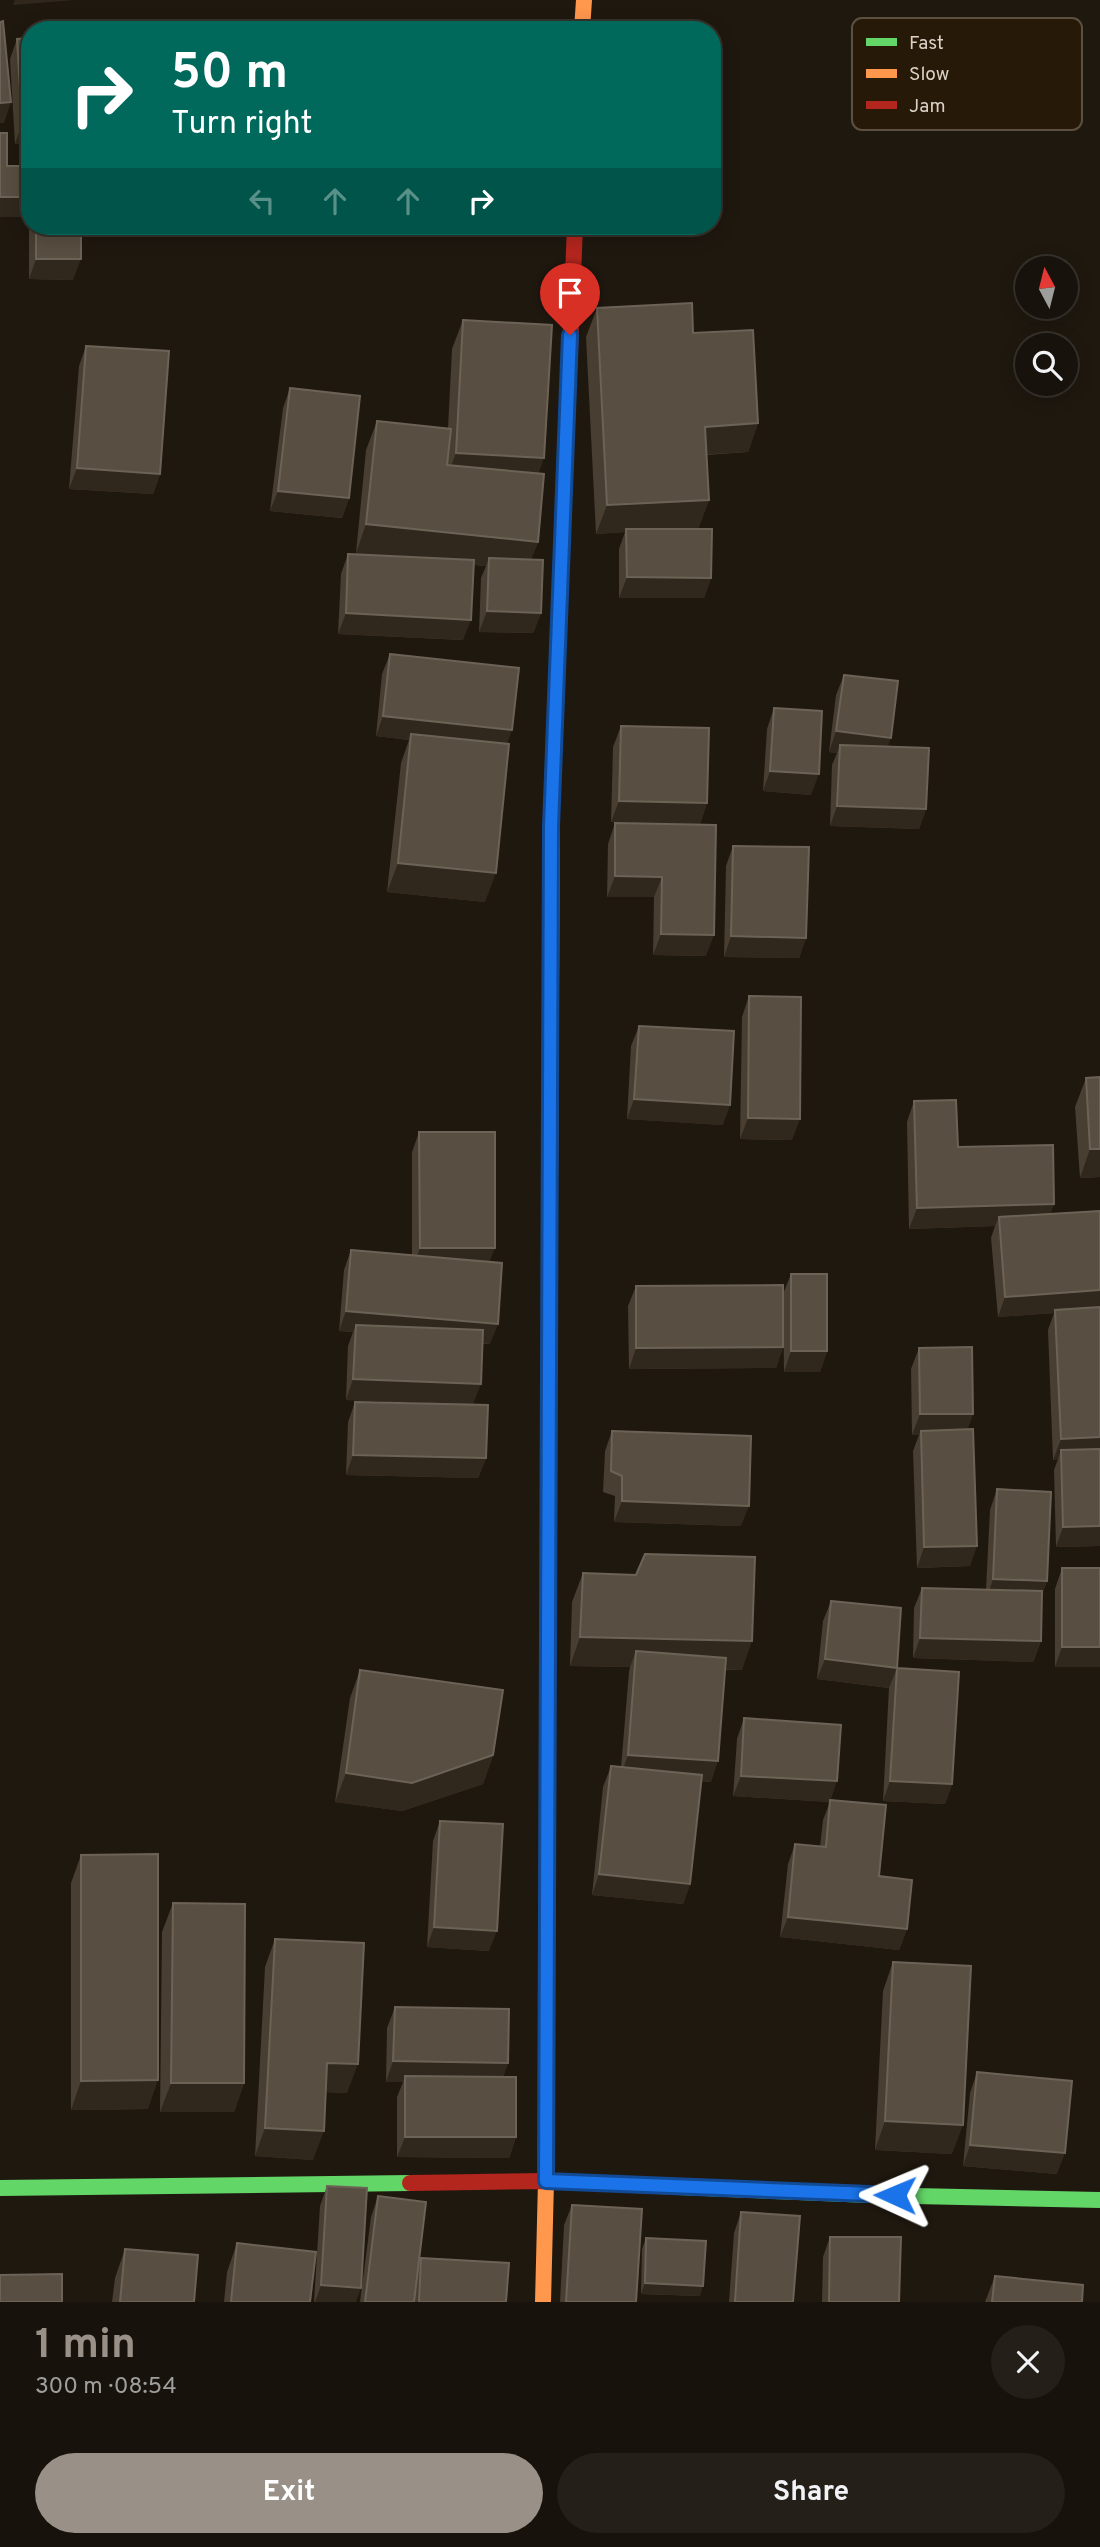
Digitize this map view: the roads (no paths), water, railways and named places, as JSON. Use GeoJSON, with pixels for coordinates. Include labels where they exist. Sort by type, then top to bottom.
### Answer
{"type":"FeatureCollection","features":[{"type":"Feature","properties":{"kind":"street"},"geometry":{"type":"LineString","coordinates":[[583,21],[584,0]]}},
{"type":"Feature","properties":{"kind":"street"},"geometry":{"type":"LineString","coordinates":[[543,2302],[546,2181],[551,827],[575,235]]}},
{"type":"Feature","properties":{"kind":"street"},"geometry":{"type":"LineString","coordinates":[[0,2188],[546,2181],[1100,2200]]}}]}
